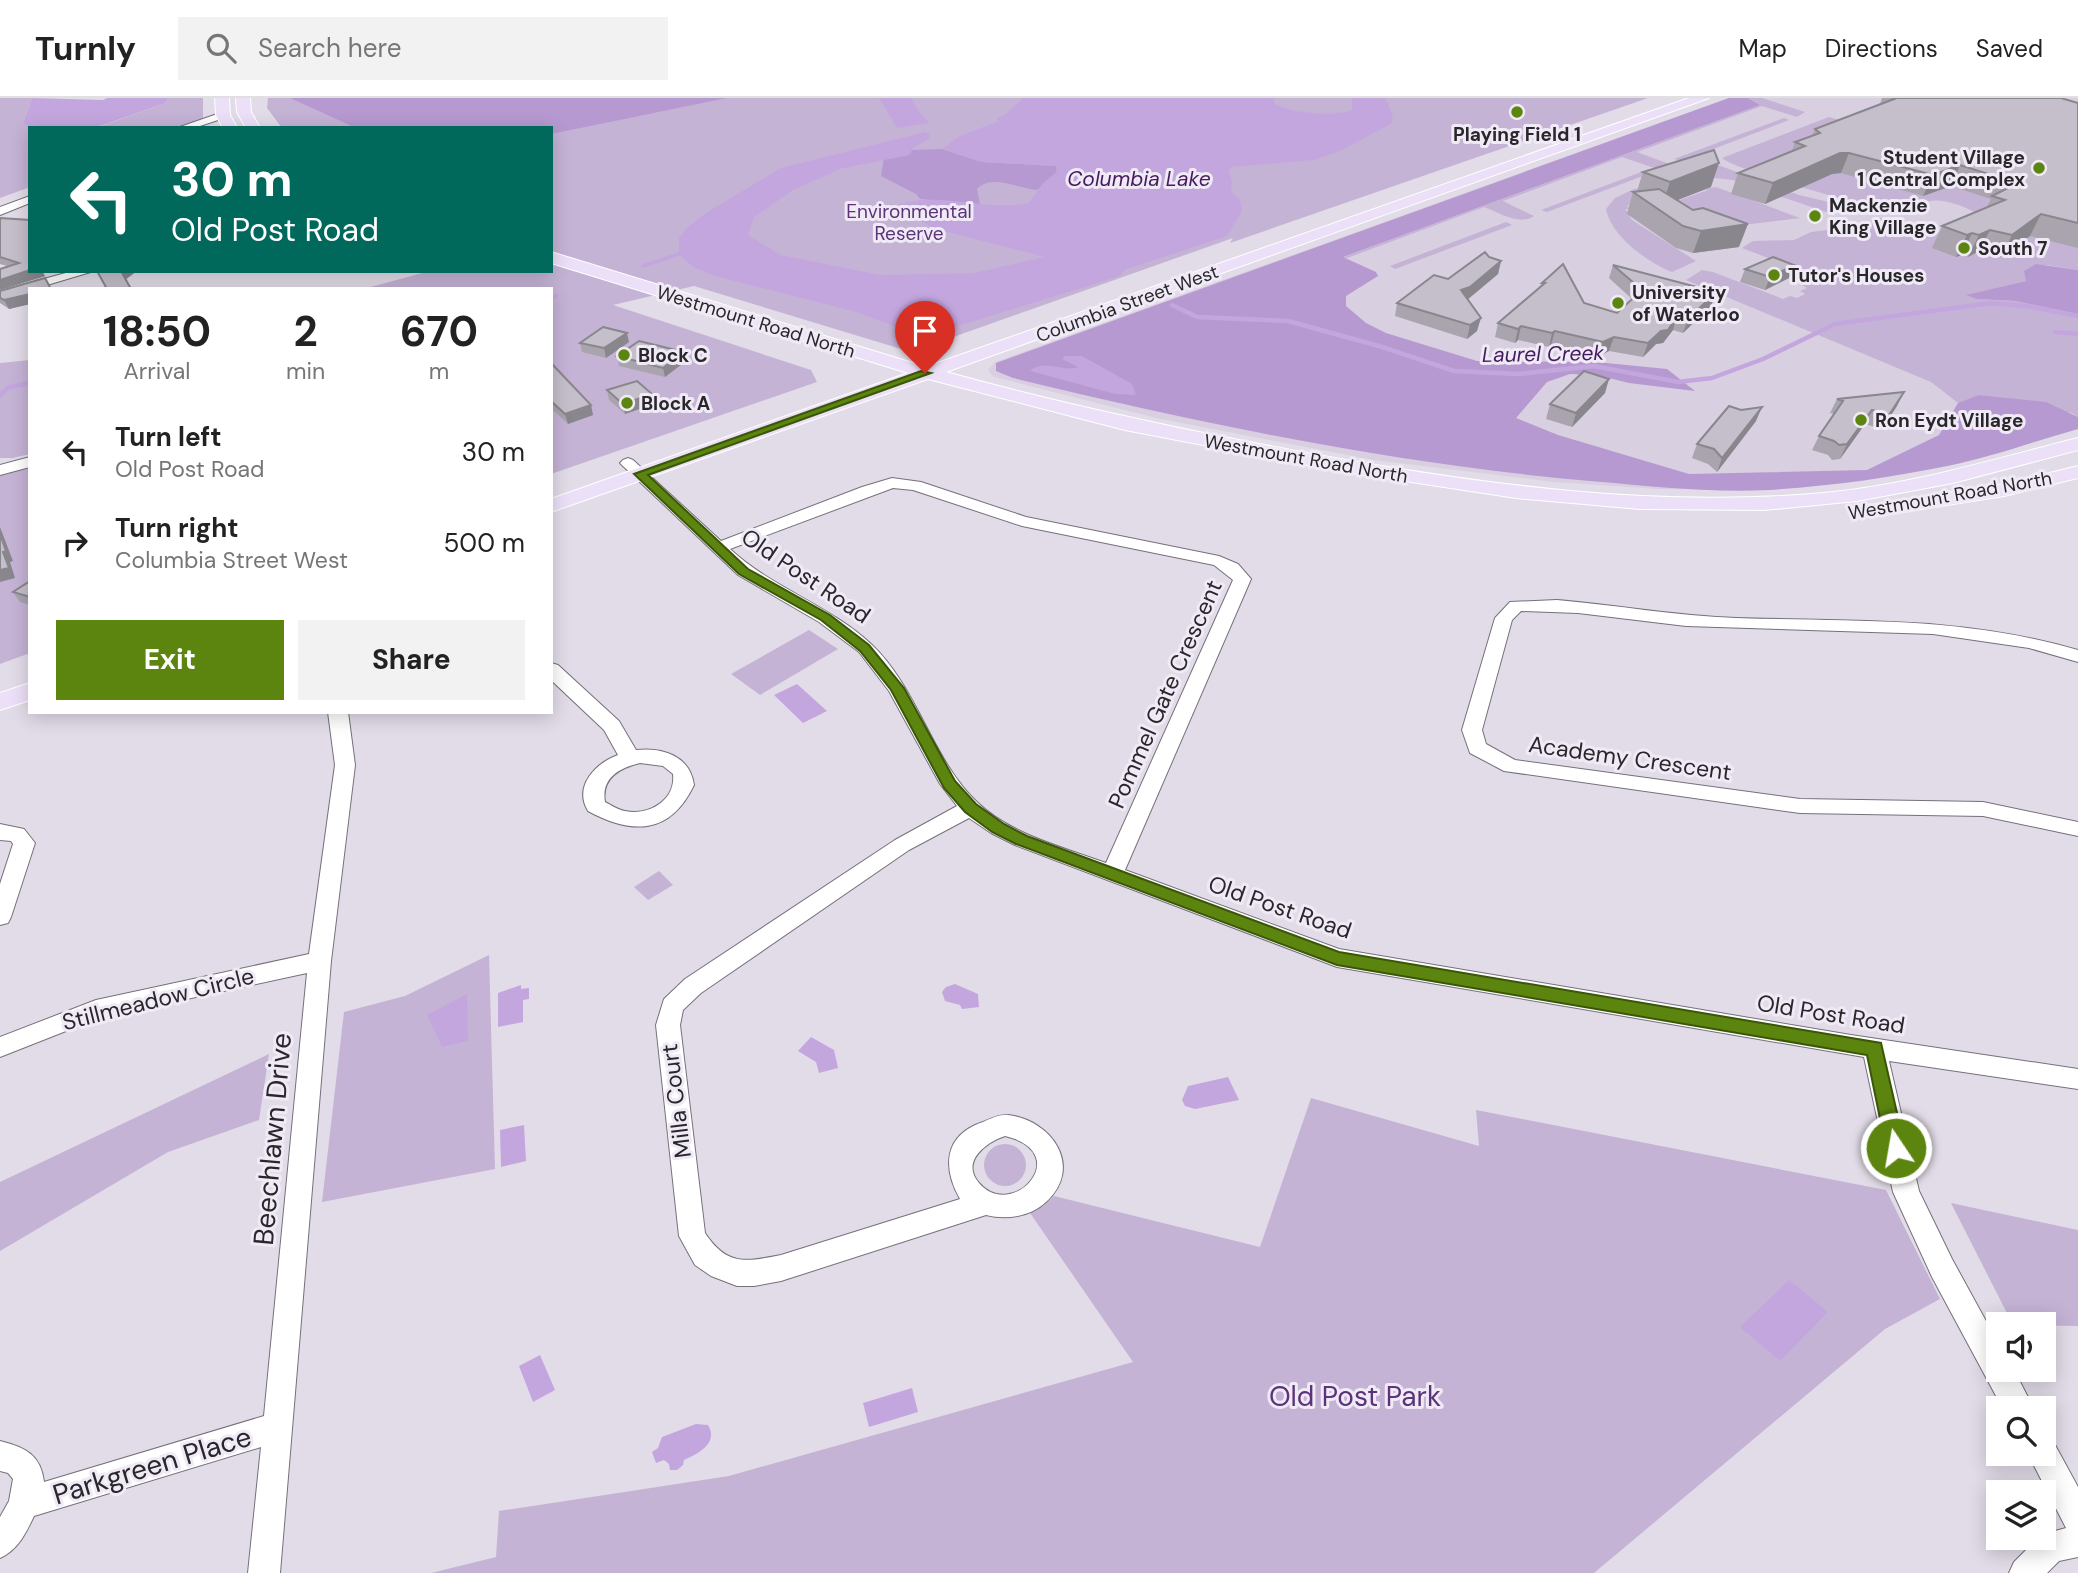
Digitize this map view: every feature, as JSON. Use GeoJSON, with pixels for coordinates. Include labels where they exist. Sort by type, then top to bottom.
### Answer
{"type":"FeatureCollection","features":[{"type":"Feature","properties":{"kind":"main road"},"geometry":{"type":"LineString","coordinates":[[222,98],[227,121]]}},
{"type":"Feature","properties":{"kind":"main road"},"geometry":{"type":"LineString","coordinates":[[243,98],[244,112],[252,126]]}},
{"type":"Feature","properties":{"kind":"main road","name":"Columbia Street West"},"geometry":{"type":"LineString","coordinates":[[553,489],[634,469],[1668,98]]}},
{"type":"Feature","properties":{"kind":"main road","name":"Columbia Street West"},"geometry":{"type":"LineString","coordinates":[[553,505],[634,469],[879,373],[925,373],[1702,98]]}},
{"type":"Feature","properties":{"kind":"main road","name":"Westmount Road North"},"geometry":{"type":"LineString","coordinates":[[553,258],[1048,422],[1208,458],[1379,488],[1563,512],[1712,518],[1847,514],[1980,494],[2078,472]]}},
{"type":"Feature","properties":{"kind":"main road","name":"Westmount Road North"},"geometry":{"type":"LineString","coordinates":[[553,272],[879,373]]}},
{"type":"Feature","properties":{"kind":"main road","name":"Westmount Road North"},"geometry":{"type":"LineString","coordinates":[[925,373],[1058,408],[1214,442],[1445,483],[1578,498],[1697,504],[1825,499],[1965,474],[2078,444]]}},
{"type":"Feature","properties":{"kind":"main road"},"geometry":{"type":"LineString","coordinates":[[0,681],[28,672]]}},
{"type":"Feature","properties":{"kind":"main road"},"geometry":{"type":"LineString","coordinates":[[0,702],[28,692]]}},
{"type":"Feature","properties":{"kind":"street"},"geometry":{"type":"LineString","coordinates":[[195,126],[227,121]]}},
{"type":"Feature","properties":{"kind":"street"},"geometry":{"type":"LineString","coordinates":[[0,211],[28,200]]}},
{"type":"Feature","properties":{"kind":"street"},"geometry":{"type":"LineString","coordinates":[[32,287],[83,273]]}},
{"type":"Feature","properties":{"kind":"street"},"geometry":{"type":"LineString","coordinates":[[72,277],[79,287]]}},
{"type":"Feature","properties":{"kind":"street"},"geometry":{"type":"LineString","coordinates":[[0,295],[28,288]]}},
{"type":"Feature","properties":{"kind":"street"},"geometry":{"type":"LineString","coordinates":[[0,470],[28,463]]}},
{"type":"Feature","properties":{"kind":"street","name":"Old Post Road"},"geometry":{"type":"LineString","coordinates":[[634,469],[744,571],[825,618],[864,648],[897,688],[950,784],[970,808],[998,828],[1022,840],[1337,958],[1874,1049],[2078,1079]]}},
{"type":"Feature","properties":{"kind":"street","name":"Pommel Gate Crescent"},"geometry":{"type":"LineString","coordinates":[[718,548],[892,483],[915,485],[1022,521],[1219,561],[1232,568],[1242,579],[1112,874]]}},
{"type":"Feature","properties":{"kind":"street","name":"Academy Crescent"},"geometry":{"type":"LineString","coordinates":[[2078,656],[1971,630],[1686,621],[1540,605],[1516,606],[1504,618],[1472,730],[1477,747],[1511,766],[1800,806],[1983,809],[2078,829]]}},
{"type":"Feature","properties":{"kind":"street"},"geometry":{"type":"LineString","coordinates":[[553,671],[612,726],[630,758]]}},
{"type":"Feature","properties":{"kind":"street","name":"Beechlawn Drive"},"geometry":{"type":"LineString","coordinates":[[264,1573],[320,961],[345,765],[338,714]]}},
{"type":"Feature","properties":{"kind":"street","name":"Milla Court"},"geometry":{"type":"LineString","coordinates":[[970,808],[902,845],[693,986],[672,1006],[668,1035],[692,1236],[705,1256],[721,1267],[737,1273],[781,1268],[985,1203]]}},
{"type":"Feature","properties":{"kind":"street"},"geometry":{"type":"LineString","coordinates":[[0,832],[17,834],[24,843],[0,916]]}},
{"type":"Feature","properties":{"kind":"street","name":"Stillmeadow Circle"},"geometry":{"type":"LineString","coordinates":[[0,1047],[96,1009],[320,961]]}},
{"type":"Feature","properties":{"kind":"street"},"geometry":{"type":"LineString","coordinates":[[1874,1049],[1906,1192],[1942,1268],[2012,1396]]}},
{"type":"Feature","properties":{"kind":"street","name":"Parkgreen Place"},"geometry":{"type":"LineString","coordinates":[[26,1503],[278,1427]]}},
{"type":"Feature","properties":{"kind":"street","name":"Parkgreen Place"},"geometry":{"type":"LineString","coordinates":[[0,1456],[17,1461],[26,1473],[29,1484],[26,1503],[12,1530],[0,1542]]}},
{"type":"Feature","properties":{"kind":"street"},"geometry":{"type":"LineString","coordinates":[[2050,1466],[2078,1518]]}},
{"type":"Feature","properties":{"kind":"street"},"geometry":{"type":"LineString","coordinates":[[2025,1573],[2051,1546],[2078,1541]]}},
{"type":"Feature","properties":{"kind":"shaded area"},"geometry":{"type":"Polygon","coordinates":[[[290,98],[727,98],[553,134],[553,126],[352,126],[290,98]]]}},
{"type":"Feature","properties":{"kind":"shaded area","name":"University of Waterloo"},"geometry":{"type":"Polygon","coordinates":[[[1729,98],[2078,98],[2078,429],[1949,466],[1863,481],[1768,490],[1658,489],[1554,482],[1373,460],[1156,418],[994,377],[988,370],[995,362],[1729,98]]]}},
{"type":"Feature","properties":{"kind":"shaded area"},"geometry":{"type":"Polygon","coordinates":[[[1729,98],[1748,98],[1760,105],[1343,257],[1376,272],[1378,276],[1346,296],[1346,306],[1366,323],[1386,333],[1477,361],[1596,362],[1667,369],[1695,391],[1629,383],[1597,375],[1570,374],[1547,382],[1516,418],[1558,435],[1689,474],[1867,470],[1939,435],[1958,403],[1978,395],[2046,402],[2078,417],[2078,429],[1980,458],[1903,474],[1791,488],[1702,490],[1517,474],[1372,453],[1156,411],[1013,378],[996,371],[996,363],[1729,98]]]}},
{"type":"Feature","properties":{"kind":"shaded area"},"geometry":{"type":"Polygon","coordinates":[[[942,149],[982,162],[1056,166],[1057,172],[1037,190],[998,182],[983,184],[977,189],[980,204],[920,199],[916,194],[881,176],[884,158],[909,155],[911,150],[942,149]]]}},
{"type":"Feature","properties":{"kind":"shaded area"},"geometry":{"type":"Polygon","coordinates":[[[2036,264],[2078,270],[2078,314],[2015,301],[1977,299],[1966,295],[2026,281],[2024,271],[2036,264]]]}},
{"type":"Feature","properties":{"kind":"green space"},"geometry":{"type":"Polygon","coordinates":[[[0,98],[32,98],[23,123],[28,128],[28,188],[0,198],[0,98]]]}},
{"type":"Feature","properties":{"kind":"green space"},"geometry":{"type":"Polygon","coordinates":[[[168,98],[203,98],[203,118],[182,126],[101,126],[166,103],[168,98]]]}},
{"type":"Feature","properties":{"kind":"green space","name":"Environmental Reserve"},"geometry":{"type":"Polygon","coordinates":[[[268,98],[1648,98],[1230,243],[1233,238],[911,352],[694,286],[613,305],[811,370],[817,382],[553,473],[553,287],[370,287],[423,273],[553,273],[553,126],[280,126],[267,108],[268,98]]]}},
{"type":"Feature","properties":{"kind":"green space"},"geometry":{"type":"Polygon","coordinates":[[[1748,98],[1762,98],[1805,112],[1797,117],[1762,106],[1637,152],[1672,165],[1660,170],[1622,157],[1503,201],[1534,216],[1528,219],[1516,219],[1484,207],[1341,258],[1760,105],[1748,98]]]}},
{"type":"Feature","properties":{"kind":"green space"},"geometry":{"type":"Polygon","coordinates":[[[1829,117],[1895,136],[2078,180],[2078,270],[2047,265],[2026,281],[1968,295],[1977,299],[2015,301],[2078,314],[2078,417],[2072,413],[1978,395],[1958,403],[1931,382],[1686,280],[1702,270],[1783,299],[1790,296],[1797,298],[1805,294],[1800,291],[1807,288],[1802,285],[1809,281],[1803,279],[1810,274],[1742,248],[1753,241],[1794,240],[1811,232],[1826,230],[1842,235],[1854,230],[1851,226],[1886,217],[1930,232],[1947,233],[1980,216],[1963,207],[1941,201],[1929,201],[1903,212],[1885,209],[1752,172],[1722,158],[1829,117]]]}},
{"type":"Feature","properties":{"kind":"green space"},"geometry":{"type":"Polygon","coordinates":[[[1784,118],[1789,120],[1682,161],[1674,159],[1784,118]]]}},
{"type":"Feature","properties":{"kind":"green space"},"geometry":{"type":"Polygon","coordinates":[[[1718,165],[1799,195],[1854,208],[1826,212],[1733,180],[1715,178],[1699,178],[1631,202],[1627,207],[1631,208],[1625,210],[1631,213],[1628,214],[1632,220],[1696,261],[1672,272],[1652,262],[1632,247],[1609,219],[1606,209],[1615,198],[1634,189],[1648,189],[1718,165]]]}},
{"type":"Feature","properties":{"kind":"green space"},"geometry":{"type":"Polygon","coordinates":[[[1644,171],[1651,173],[1547,212],[1541,210],[1644,171]]]}},
{"type":"Feature","properties":{"kind":"green space"},"geometry":{"type":"Polygon","coordinates":[[[1716,187],[1800,218],[1709,229],[1649,211],[1716,187]]]}},
{"type":"Feature","properties":{"kind":"green space"},"geometry":{"type":"Polygon","coordinates":[[[1506,222],[1512,225],[1395,269],[1390,266],[1506,222]]]}},
{"type":"Feature","properties":{"kind":"green space"},"geometry":{"type":"Polygon","coordinates":[[[28,360],[28,454],[13,458],[0,458],[0,363],[28,360]]]}},
{"type":"Feature","properties":{"kind":"green space"},"geometry":{"type":"Polygon","coordinates":[[[28,465],[28,654],[0,664],[0,472],[28,465]]]}},
{"type":"Feature","properties":{"kind":"green space"},"geometry":{"type":"Polygon","coordinates":[[[809,630],[838,649],[760,695],[731,674],[809,630]]]}},
{"type":"Feature","properties":{"kind":"green space"},"geometry":{"type":"Polygon","coordinates":[[[659,871],[673,885],[648,900],[634,887],[659,871]]]}},
{"type":"Feature","properties":{"kind":"green space"},"geometry":{"type":"Polygon","coordinates":[[[489,955],[495,1169],[322,1202],[344,1012],[405,996],[489,955]]]}},
{"type":"Feature","properties":{"kind":"green space"},"geometry":{"type":"Polygon","coordinates":[[[269,1054],[259,1120],[168,1152],[0,1251],[0,1182],[269,1054]]]}},
{"type":"Feature","properties":{"kind":"green space","name":"Old Post Park"},"geometry":{"type":"Polygon","coordinates":[[[1311,1098],[1479,1146],[1476,1110],[1886,1190],[1940,1299],[1885,1329],[1594,1573],[431,1573],[496,1557],[499,1511],[729,1476],[1133,1362],[1030,1213],[1054,1196],[1260,1247],[1311,1098]]]}},
{"type":"Feature","properties":{"kind":"green space"},"geometry":{"type":"Polygon","coordinates":[[[1005,1144],[1020,1150],[1026,1165],[1020,1180],[1005,1186],[990,1180],[984,1165],[990,1150],[1005,1144]]]}},
{"type":"Feature","properties":{"kind":"green space"},"geometry":{"type":"Polygon","coordinates":[[[1951,1203],[2078,1230],[2078,1326],[2056,1326],[2056,1312],[2006,1312],[1951,1203]]]}},
{"type":"Feature","properties":{"kind":"water"},"geometry":{"type":"Polygon","coordinates":[[[32,98],[168,98],[166,103],[100,126],[28,128],[23,123],[32,98]]]}},
{"type":"Feature","properties":{"kind":"water"},"geometry":{"type":"Polygon","coordinates":[[[879,98],[911,98],[929,123],[897,128],[879,98]]]}},
{"type":"Feature","properties":{"kind":"water","name":"Columbia Lake"},"geometry":{"type":"Polygon","coordinates":[[[1023,98],[1273,98],[1275,104],[1282,107],[1325,114],[1352,110],[1352,98],[1385,98],[1393,115],[1391,124],[1340,151],[1314,160],[1231,167],[1231,192],[1240,200],[1242,211],[1227,236],[1127,269],[1117,277],[942,331],[899,328],[856,312],[715,276],[693,267],[679,254],[679,238],[687,228],[706,213],[781,168],[925,132],[930,139],[914,147],[909,155],[840,169],[793,190],[754,217],[748,235],[781,255],[880,275],[974,273],[1044,257],[936,229],[900,211],[899,204],[931,200],[996,205],[1029,203],[1044,182],[1057,172],[1056,166],[982,162],[942,149],[960,136],[999,121],[996,118],[1005,115],[1023,98]]]}},
{"type":"Feature","properties":{"kind":"water"},"geometry":{"type":"Polygon","coordinates":[[[1065,356],[1082,356],[1132,384],[1136,395],[1115,394],[1030,371],[1042,366],[1078,367],[1062,359],[1065,356]]]}},
{"type":"Feature","properties":{"kind":"water"},"geometry":{"type":"Polygon","coordinates":[[[797,684],[827,711],[803,723],[774,695],[797,684]]]}},
{"type":"Feature","properties":{"kind":"water"},"geometry":{"type":"Polygon","coordinates":[[[955,984],[978,994],[979,1007],[962,1009],[960,1005],[945,1001],[942,992],[946,987],[955,984]]]}},
{"type":"Feature","properties":{"kind":"water"},"geometry":{"type":"Polygon","coordinates":[[[521,985],[521,989],[529,988],[529,999],[523,1000],[523,1022],[498,1027],[498,993],[521,985]]]}},
{"type":"Feature","properties":{"kind":"water"},"geometry":{"type":"Polygon","coordinates":[[[467,994],[468,1041],[442,1047],[427,1015],[467,994]]]}},
{"type":"Feature","properties":{"kind":"water"},"geometry":{"type":"Polygon","coordinates":[[[811,1037],[834,1050],[838,1068],[819,1073],[816,1062],[798,1051],[811,1037]]]}},
{"type":"Feature","properties":{"kind":"water"},"geometry":{"type":"Polygon","coordinates":[[[1228,1077],[1239,1100],[1195,1109],[1185,1106],[1182,1100],[1188,1086],[1228,1077]]]}},
{"type":"Feature","properties":{"kind":"water"},"geometry":{"type":"Polygon","coordinates":[[[524,1125],[526,1161],[501,1167],[500,1130],[524,1125]]]}},
{"type":"Feature","properties":{"kind":"water"},"geometry":{"type":"Polygon","coordinates":[[[1789,1280],[1828,1312],[1780,1361],[1740,1327],[1789,1280]]]}},
{"type":"Feature","properties":{"kind":"water"},"geometry":{"type":"Polygon","coordinates":[[[540,1355],[555,1390],[533,1402],[519,1366],[540,1355]]]}},
{"type":"Feature","properties":{"kind":"water"},"geometry":{"type":"Polygon","coordinates":[[[912,1388],[918,1412],[869,1427],[863,1403],[912,1388]]]}},
{"type":"Feature","properties":{"kind":"water"},"geometry":{"type":"Polygon","coordinates":[[[696,1424],[708,1425],[711,1431],[711,1437],[705,1447],[684,1460],[677,1470],[670,1470],[669,1464],[664,1460],[656,1463],[652,1452],[658,1448],[662,1437],[696,1424]]]}},
{"type":"Feature","properties":{"kind":"building"},"geometry":{"type":"Polygon","coordinates":[[[1892,98],[2061,98],[2078,103],[2078,223],[2041,214],[2012,235],[1990,230],[1979,235],[1967,235],[1942,226],[2005,200],[1992,196],[2016,184],[1960,165],[1933,175],[1840,153],[1773,183],[1738,173],[1805,146],[1795,142],[1820,133],[1815,129],[1894,99],[1892,98]]]}},
{"type":"Feature","properties":{"kind":"building"},"geometry":{"type":"Polygon","coordinates":[[[1714,150],[1719,163],[1670,182],[1643,172],[1714,150]]]}},
{"type":"Feature","properties":{"kind":"building"},"geometry":{"type":"Polygon","coordinates":[[[1659,189],[1693,210],[1703,208],[1748,224],[1701,231],[1683,226],[1633,192],[1659,189]]]}},
{"type":"Feature","properties":{"kind":"building"},"geometry":{"type":"Polygon","coordinates":[[[0,218],[28,220],[28,271],[0,280],[0,269],[19,263],[0,257],[0,218]]]}},
{"type":"Feature","properties":{"kind":"building"},"geometry":{"type":"Polygon","coordinates":[[[1485,252],[1489,257],[1501,261],[1470,287],[1461,290],[1481,318],[1470,325],[1397,303],[1434,275],[1448,279],[1485,252]]]}},
{"type":"Feature","properties":{"kind":"building"},"geometry":{"type":"Polygon","coordinates":[[[1773,257],[1794,265],[1770,277],[1745,269],[1773,257]]]}},
{"type":"Feature","properties":{"kind":"building"},"geometry":{"type":"Polygon","coordinates":[[[1563,264],[1584,303],[1617,313],[1642,290],[1613,265],[1716,292],[1688,319],[1677,316],[1668,330],[1661,331],[1648,343],[1614,337],[1603,342],[1555,331],[1552,333],[1521,326],[1518,329],[1498,323],[1563,264]]]}},
{"type":"Feature","properties":{"kind":"building"},"geometry":{"type":"Polygon","coordinates":[[[98,273],[122,273],[130,287],[106,287],[98,273]]]}},
{"type":"Feature","properties":{"kind":"building"},"geometry":{"type":"Polygon","coordinates":[[[45,278],[50,287],[28,287],[28,294],[4,300],[0,298],[0,291],[45,278]]]}},
{"type":"Feature","properties":{"kind":"building"},"geometry":{"type":"Polygon","coordinates":[[[603,327],[627,333],[604,348],[580,343],[603,327]]]}},
{"type":"Feature","properties":{"kind":"building"},"geometry":{"type":"Polygon","coordinates":[[[639,341],[684,352],[663,368],[617,356],[639,341]]]}},
{"type":"Feature","properties":{"kind":"building"},"geometry":{"type":"Polygon","coordinates":[[[553,365],[591,405],[565,414],[553,403],[553,365]]]}},
{"type":"Feature","properties":{"kind":"building"},"geometry":{"type":"Polygon","coordinates":[[[1584,371],[1609,379],[1576,413],[1550,404],[1584,371]]]}},
{"type":"Feature","properties":{"kind":"building"},"geometry":{"type":"Polygon","coordinates":[[[637,381],[652,394],[623,404],[607,390],[637,381]]]}},
{"type":"Feature","properties":{"kind":"building"},"geometry":{"type":"Polygon","coordinates":[[[1904,392],[1889,415],[1872,410],[1847,444],[1839,445],[1819,436],[1843,401],[1837,399],[1904,392]]]}},
{"type":"Feature","properties":{"kind":"building"},"geometry":{"type":"Polygon","coordinates":[[[1729,406],[1741,410],[1762,407],[1722,458],[1714,449],[1697,444],[1729,406]]]}},
{"type":"Feature","properties":{"kind":"building"},"geometry":{"type":"Polygon","coordinates":[[[0,534],[9,568],[0,570],[0,534]]]}},
{"type":"Feature","properties":{"kind":"building"},"geometry":{"type":"Polygon","coordinates":[[[28,582],[28,596],[13,592],[28,582]]]}},
{"type":"Feature","properties":{"kind":"waterway"},"geometry":{"type":"LineString","coordinates":[[643,266],[679,254]]}},
{"type":"Feature","properties":{"kind":"waterway","name":"Laurel Creek"},"geometry":{"type":"LineString","coordinates":[[1172,305],[1197,317],[1288,321],[1379,346],[1454,371],[1518,374],[1594,366],[1678,382],[1712,378],[1763,359],[1835,324],[1991,303],[2026,306],[2078,316]]}},
{"type":"Feature","properties":{"kind":"waterway"},"geometry":{"type":"LineString","coordinates":[[2055,332],[2078,334]]}},
{"type":"Feature","properties":{"kind":"waterway"},"geometry":{"type":"LineString","coordinates":[[0,395],[9,387],[28,383]]}},
{"type":"Feature","properties":{"kind":"place","name":"Playing Field 1"},"geometry":{"type":"Point","coordinates":[1517,112]}},
{"type":"Feature","properties":{"kind":"place","name":"Student Village 1 Central Complex"},"geometry":{"type":"Point","coordinates":[2039,168]}},
{"type":"Feature","properties":{"kind":"place","name":"Mackenzie King Village"},"geometry":{"type":"Point","coordinates":[1815,216]}},
{"type":"Feature","properties":{"kind":"place","name":"South 7"},"geometry":{"type":"Point","coordinates":[1964,248]}},
{"type":"Feature","properties":{"kind":"place","name":"Tutor's Houses"},"geometry":{"type":"Point","coordinates":[1774,275]}},
{"type":"Feature","properties":{"kind":"place","name":"University of Waterloo"},"geometry":{"type":"Point","coordinates":[1618,303]}},
{"type":"Feature","properties":{"kind":"place","name":"Block C"},"geometry":{"type":"Point","coordinates":[624,355]}},
{"type":"Feature","properties":{"kind":"place","name":"Block A"},"geometry":{"type":"Point","coordinates":[627,403]}},
{"type":"Feature","properties":{"kind":"place","name":"Ron Eydt Village"},"geometry":{"type":"Point","coordinates":[1861,420]}},
{"type":"Feature","properties":{"kind":"route"},"geometry":{"type":"LineString","coordinates":[[925,373],[640,474],[744,571],[825,618],[864,648],[897,688],[950,784],[970,808],[998,828],[1022,840],[1337,958],[1874,1049],[1896,1148]]}}]}
